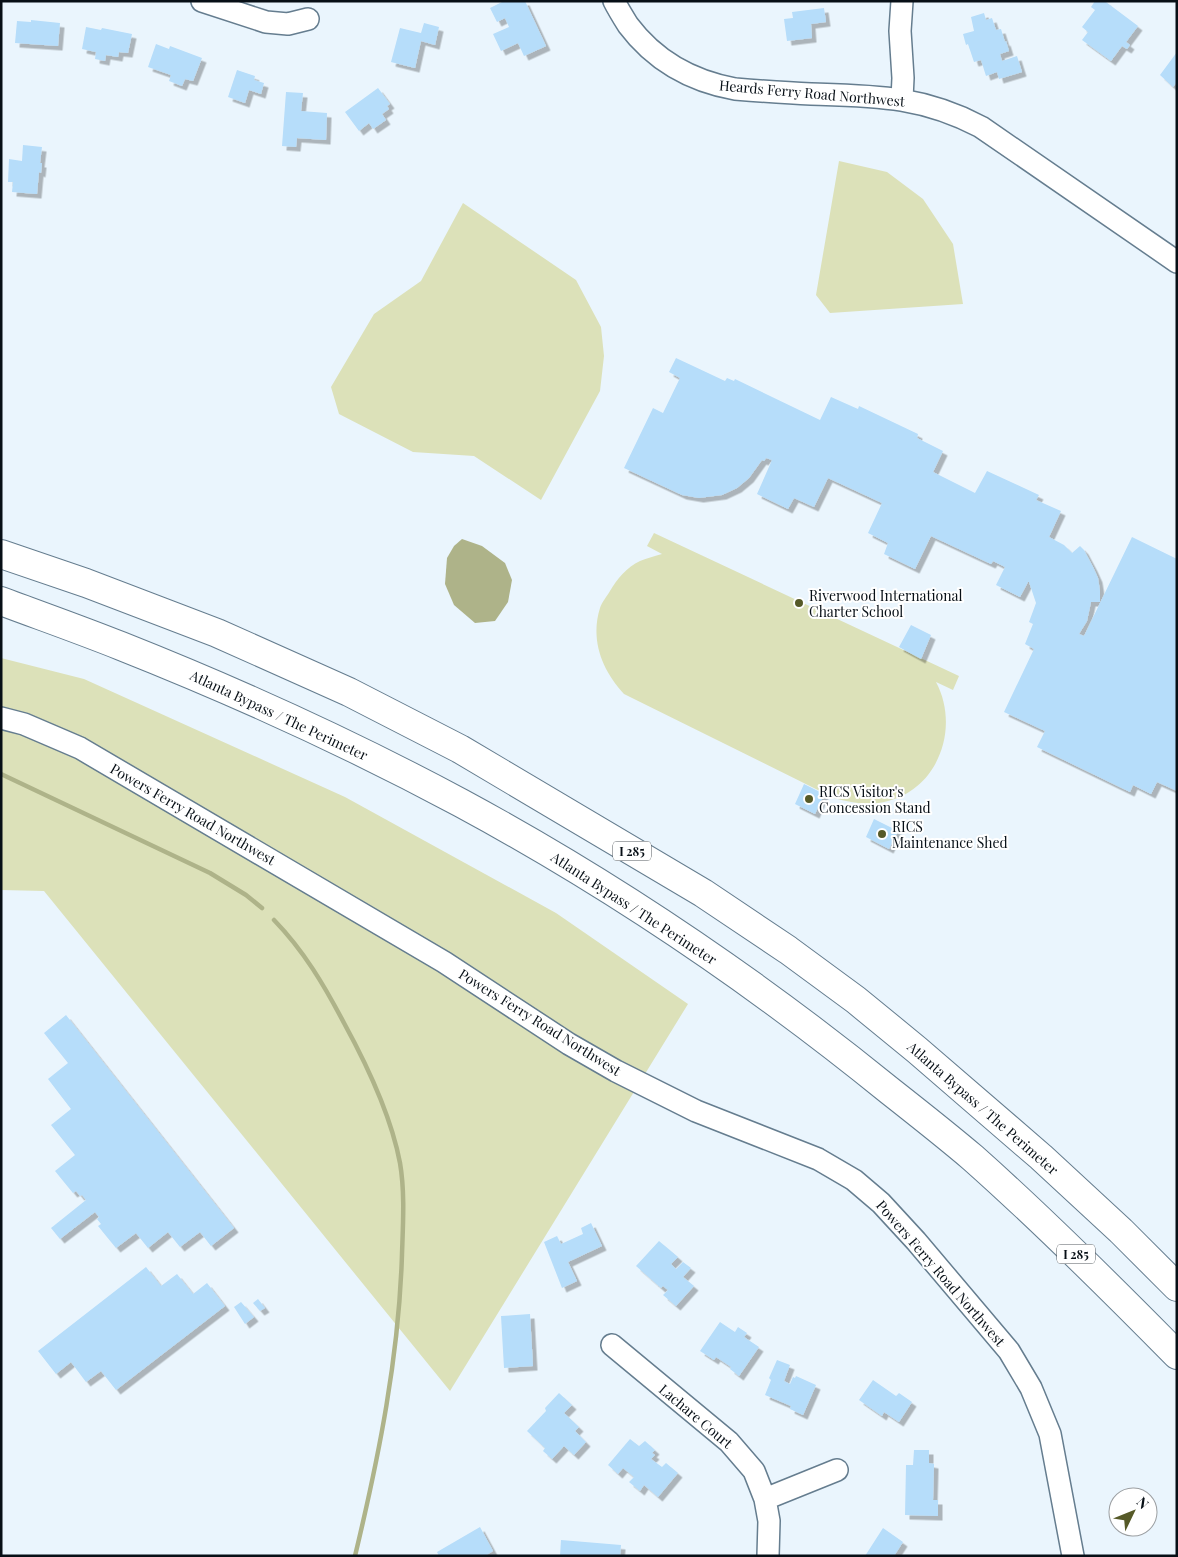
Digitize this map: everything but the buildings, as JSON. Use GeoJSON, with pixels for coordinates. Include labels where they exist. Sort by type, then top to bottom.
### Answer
{"type":"FeatureCollection","features":[{"type":"Feature","properties":{"kind":"highway","name":"Atlanta Bypass / The Perimeter"},"geometry":{"type":"LineString","coordinates":[[1,554],[86,583],[217,633],[349,692],[460,749],[703,893],[788,950],[841,989],[917,1050],[1041,1157],[1121,1231],[1177,1287]]}},
{"type":"Feature","properties":{"kind":"highway","name":"Atlanta Bypass / The Perimeter"},"geometry":{"type":"LineString","coordinates":[[1,601],[120,645],[225,689],[324,734],[462,804],[541,848],[622,898],[730,970],[834,1046],[971,1157],[1090,1266],[1177,1355]]}},
{"type":"Feature","properties":{"kind":"street"},"geometry":{"type":"LineString","coordinates":[[202,1],[266,22],[288,24],[308,20]]}},
{"type":"Feature","properties":{"kind":"street","name":"Heards Ferry Road Northwest"},"geometry":{"type":"LineString","coordinates":[[614,1],[628,24],[647,46],[670,65],[695,79],[735,89],[902,99],[942,109],[962,117],[981,127],[1177,262]]}},
{"type":"Feature","properties":{"kind":"street"},"geometry":{"type":"LineString","coordinates":[[902,1],[900,31],[903,78],[902,99]]}},
{"type":"Feature","properties":{"kind":"street","name":"Powers Ferry Road Northwest"},"geometry":{"type":"LineString","coordinates":[[1,718],[24,724],[80,748],[444,962],[569,1044],[616,1072],[696,1111],[818,1159],[854,1180],[881,1203],[916,1241],[1009,1351],[1031,1388],[1050,1434],[1073,1556]]}},
{"type":"Feature","properties":{"kind":"street","name":"Lachare Court"},"geometry":{"type":"LineString","coordinates":[[612,1345],[729,1442],[754,1471],[765,1499],[769,1521],[768,1556]]}},
{"type":"Feature","properties":{"kind":"street"},"geometry":{"type":"LineString","coordinates":[[765,1499],[837,1470]]}},
{"type":"Feature","properties":{"kind":"shaded area"},"geometry":{"type":"Polygon","coordinates":[[[839,161],[887,172],[923,199],[953,244],[963,304],[830,313],[816,295],[839,161]]]}},
{"type":"Feature","properties":{"kind":"shaded area"},"geometry":{"type":"Polygon","coordinates":[[[463,203],[576,280],[601,327],[604,356],[600,391],[541,500],[474,456],[413,452],[339,414],[331,387],[374,314],[421,281],[463,203]]]}},
{"type":"Feature","properties":{"kind":"shaded area"},"geometry":{"type":"Polygon","coordinates":[[[654,533],[959,676],[953,690],[936,682],[943,700],[946,718],[945,736],[940,754],[932,770],[906,794],[881,803],[861,803],[834,798],[624,694],[604,665],[597,643],[597,620],[602,604],[623,574],[640,561],[662,554],[647,546],[654,533]]]}},
{"type":"Feature","properties":{"kind":"shaded area"},"geometry":{"type":"Polygon","coordinates":[[[462,539],[482,546],[505,563],[512,580],[508,602],[495,621],[475,623],[454,605],[445,584],[447,558],[454,546],[462,539]]]}},
{"type":"Feature","properties":{"kind":"shaded area"},"geometry":{"type":"Polygon","coordinates":[[[1,658],[84,679],[345,797],[556,913],[688,1004],[450,1391],[44,891],[1,890],[1,658]]]}},
{"type":"Feature","properties":{"kind":"waterway"},"geometry":{"type":"LineString","coordinates":[[1,774],[210,873],[246,895],[262,908]]}},
{"type":"Feature","properties":{"kind":"waterway"},"geometry":{"type":"LineString","coordinates":[[274,920],[313,969],[361,1056],[391,1127],[402,1174],[403,1231],[397,1330],[380,1443],[355,1556]]}},
{"type":"Feature","properties":{"kind":"place","name":"Riverwood International Charter School"},"geometry":{"type":"Point","coordinates":[799,603]}},
{"type":"Feature","properties":{"kind":"place","name":"RICS Visitor's Concession Stand"},"geometry":{"type":"Point","coordinates":[809,799]}},
{"type":"Feature","properties":{"kind":"place","name":"RICS Maintenance Shed"},"geometry":{"type":"Point","coordinates":[882,834]}}]}
